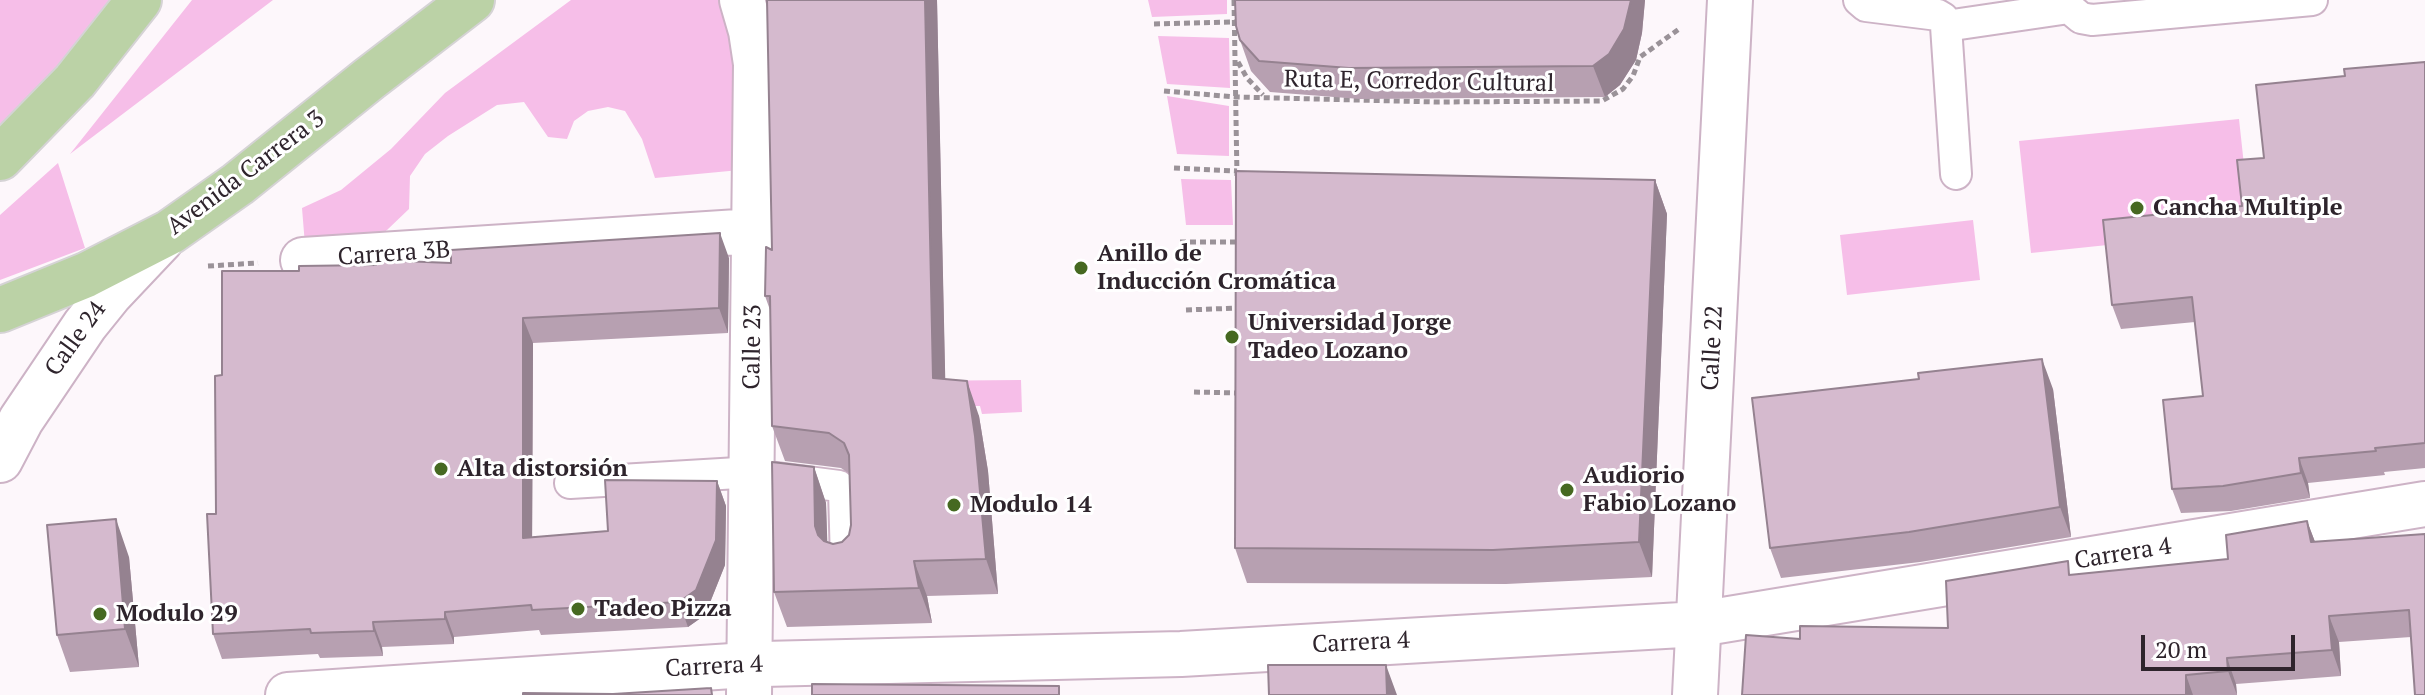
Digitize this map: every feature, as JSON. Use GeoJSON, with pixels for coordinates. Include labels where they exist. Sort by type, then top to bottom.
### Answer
{"type":"FeatureCollection","features":[{"type":"Feature","properties":{"kind":"main road"},"geometry":{"type":"LineString","coordinates":[[0,158],[75,81],[139,0]]}},
{"type":"Feature","properties":{"kind":"main road","name":"Avenida Carrera 3"},"geometry":{"type":"LineString","coordinates":[[0,310],[86,275],[170,232],[238,184],[472,0]]}},
{"type":"Feature","properties":{"kind":"street","name":"Calle 23"},"geometry":{"type":"LineString","coordinates":[[742,0],[756,64],[749,680]]}},
{"type":"Feature","properties":{"kind":"street","name":"Calle 22"},"geometry":{"type":"LineString","coordinates":[[1695,695],[1730,0]]}},
{"type":"Feature","properties":{"kind":"street","name":"Carrera 3B"},"geometry":{"type":"LineString","coordinates":[[303,260],[754,231]]}},
{"type":"Feature","properties":{"kind":"street","name":"Calle 24"},"geometry":{"type":"LineString","coordinates":[[0,460],[21,420],[85,325],[130,272],[170,232]]}},
{"type":"Feature","properties":{"kind":"street","name":"Carrera 4"},"geometry":{"type":"LineString","coordinates":[[288,695],[749,680],[1699,624],[2425,504]]}},
{"type":"Feature","properties":{"kind":"lane"},"geometry":{"type":"LineString","coordinates":[[1859,0],[1866,6],[1943,18],[1956,174]]}},
{"type":"Feature","properties":{"kind":"lane"},"geometry":{"type":"LineString","coordinates":[[1946,26],[2068,4],[2081,18],[2092,20],[2312,0]]}},
{"type":"Feature","properties":{"kind":"lane"},"geometry":{"type":"LineString","coordinates":[[570,483],[752,473],[839,486],[844,491],[846,561]]}},
{"type":"Feature","properties":{"kind":"path"},"geometry":{"type":"LineString","coordinates":[[1234,0],[1237,181]]}},
{"type":"Feature","properties":{"kind":"path"},"geometry":{"type":"LineString","coordinates":[[1154,24],[1235,22]]}},
{"type":"Feature","properties":{"kind":"path"},"geometry":{"type":"LineString","coordinates":[[1235,56],[1247,78],[1267,98]]}},
{"type":"Feature","properties":{"kind":"path","name":"Ruta E, Corredor Cultural"},"geometry":{"type":"LineString","coordinates":[[1164,91],[1236,97],[1437,102],[1602,101],[1623,89],[1633,76],[1640,57]]}},
{"type":"Feature","properties":{"kind":"path"},"geometry":{"type":"LineString","coordinates":[[1174,168],[1237,171]]}},
{"type":"Feature","properties":{"kind":"path"},"geometry":{"type":"LineString","coordinates":[[1238,229],[1238,256]]}},
{"type":"Feature","properties":{"kind":"path"},"geometry":{"type":"LineString","coordinates":[[1180,242],[1238,242]]}},
{"type":"Feature","properties":{"kind":"path","name":"Carrera 3B"},"geometry":{"type":"LineString","coordinates":[[130,272],[303,260]]}},
{"type":"Feature","properties":{"kind":"path"},"geometry":{"type":"LineString","coordinates":[[1239,295],[1239,322]]}},
{"type":"Feature","properties":{"kind":"path"},"geometry":{"type":"LineString","coordinates":[[1186,310],[1239,308]]}},
{"type":"Feature","properties":{"kind":"path"},"geometry":{"type":"LineString","coordinates":[[1240,379],[1240,405]]}},
{"type":"Feature","properties":{"kind":"path"},"geometry":{"type":"LineString","coordinates":[[1194,392],[1240,393]]}},
{"type":"Feature","properties":{"kind":"shaded area"},"geometry":{"type":"Polygon","coordinates":[[[0,0],[112,0],[68,58],[0,135],[0,0]]]}},
{"type":"Feature","properties":{"kind":"shaded area"},"geometry":{"type":"Polygon","coordinates":[[[192,0],[273,0],[70,154],[192,0]]]}},
{"type":"Feature","properties":{"kind":"shaded area"},"geometry":{"type":"Polygon","coordinates":[[[571,0],[731,0],[740,170],[655,178],[642,139],[625,111],[608,107],[588,111],[574,121],[567,139],[548,137],[524,102],[497,105],[425,154],[410,176],[409,209],[364,247],[305,245],[302,208],[341,190],[391,149],[445,93],[571,0]]]}},
{"type":"Feature","properties":{"kind":"shaded area"},"geometry":{"type":"Polygon","coordinates":[[[1148,0],[1227,0],[1227,14],[1152,17],[1148,0]]]}},
{"type":"Feature","properties":{"kind":"shaded area"},"geometry":{"type":"Polygon","coordinates":[[[1158,36],[1229,38],[1230,88],[1167,84],[1158,36]]]}},
{"type":"Feature","properties":{"kind":"shaded area"},"geometry":{"type":"Polygon","coordinates":[[[1167,96],[1229,106],[1229,156],[1177,154],[1167,96]]]}},
{"type":"Feature","properties":{"kind":"shaded area","name":"Cancha Multiple"},"geometry":{"type":"Polygon","coordinates":[[[2239,119],[2251,230],[2031,253],[2019,141],[2239,119]]]}},
{"type":"Feature","properties":{"kind":"shaded area"},"geometry":{"type":"Polygon","coordinates":[[[58,163],[85,248],[0,280],[0,215],[58,163]]]}},
{"type":"Feature","properties":{"kind":"shaded area"},"geometry":{"type":"Polygon","coordinates":[[[1181,179],[1231,180],[1233,225],[1186,225],[1181,179]]]}},
{"type":"Feature","properties":{"kind":"shaded area"},"geometry":{"type":"Polygon","coordinates":[[[1973,220],[1980,280],[1847,295],[1840,235],[1973,220]]]}},
{"type":"Feature","properties":{"kind":"shaded area"},"geometry":{"type":"Polygon","coordinates":[[[1021,380],[1022,412],[982,414],[980,406],[905,406],[903,381],[1021,380]]]}},
{"type":"Feature","properties":{"kind":"building"},"geometry":{"type":"Polygon","coordinates":[[[767,0],[925,0],[933,378],[967,381],[986,559],[914,561],[919,588],[774,592],[772,462],[814,467],[815,526],[824,541],[833,544],[842,542],[849,535],[851,525],[849,455],[844,443],[829,433],[772,426],[770,296],[765,296],[766,247],[772,250],[767,0]]]}},
{"type":"Feature","properties":{"kind":"building"},"geometry":{"type":"Polygon","coordinates":[[[1235,0],[1631,0],[1624,29],[1609,54],[1593,66],[1349,68],[1259,61],[1240,40],[1235,0]]]}},
{"type":"Feature","properties":{"kind":"building"},"geometry":{"type":"Polygon","coordinates":[[[2425,62],[2425,443],[2299,458],[2301,473],[2223,486],[2172,489],[2163,400],[2203,396],[2192,297],[2112,305],[2103,220],[2242,206],[2237,160],[2264,158],[2256,85],[2345,76],[2344,69],[2425,62]]]}},
{"type":"Feature","properties":{"kind":"building"},"geometry":{"type":"Polygon","coordinates":[[[1236,171],[1655,180],[1639,542],[1493,550],[1235,548],[1236,171]]]}},
{"type":"Feature","properties":{"kind":"building"},"geometry":{"type":"Polygon","coordinates":[[[720,233],[719,308],[523,318],[523,538],[608,531],[605,480],[717,481],[716,540],[696,590],[679,602],[532,610],[531,605],[445,612],[445,619],[373,622],[374,631],[311,633],[310,629],[213,634],[207,514],[216,514],[215,376],[222,375],[222,271],[299,271],[299,266],[376,265],[376,260],[451,263],[451,250],[720,233]]]}},
{"type":"Feature","properties":{"kind":"building"},"geometry":{"type":"Polygon","coordinates":[[[2042,359],[2060,507],[1909,532],[1770,548],[1752,398],[1919,379],[1918,373],[2042,359]]]}},
{"type":"Feature","properties":{"kind":"building"},"geometry":{"type":"Polygon","coordinates":[[[116,519],[125,629],[57,635],[47,525],[116,519]]]}},
{"type":"Feature","properties":{"kind":"building"},"geometry":{"type":"Polygon","coordinates":[[[2307,521],[2311,542],[2425,534],[2425,695],[2415,695],[2409,610],[2329,616],[2332,650],[2227,658],[2228,671],[2186,675],[2186,695],[1742,695],[1746,635],[1800,639],[1800,626],[1948,628],[1946,581],[2068,561],[2069,575],[2228,559],[2226,535],[2307,521]]]}},
{"type":"Feature","properties":{"kind":"building"},"geometry":{"type":"Polygon","coordinates":[[[1268,665],[1386,665],[1387,695],[1269,695],[1268,665]]]}},
{"type":"Feature","properties":{"kind":"building"},"geometry":{"type":"Polygon","coordinates":[[[812,684],[1059,686],[1059,695],[812,695],[812,684]]]}},
{"type":"Feature","properties":{"kind":"building"},"geometry":{"type":"Polygon","coordinates":[[[711,688],[712,695],[523,695],[613,694],[711,688]]]}},
{"type":"Feature","properties":{"kind":"place","name":"Cancha Multiple"},"geometry":{"type":"Point","coordinates":[2137,208]}},
{"type":"Feature","properties":{"kind":"place","name":"Anillo de Inducción Cromática"},"geometry":{"type":"Point","coordinates":[1081,268]}},
{"type":"Feature","properties":{"kind":"place","name":"Universidad Jorge Tadeo Lozano"},"geometry":{"type":"Point","coordinates":[1232,337]}},
{"type":"Feature","properties":{"kind":"place","name":"Alta distorsión"},"geometry":{"type":"Point","coordinates":[441,469]}},
{"type":"Feature","properties":{"kind":"place","name":"Audiorio Fabio Lozano"},"geometry":{"type":"Point","coordinates":[1567,490]}},
{"type":"Feature","properties":{"kind":"place","name":"Modulo 14"},"geometry":{"type":"Point","coordinates":[954,505]}},
{"type":"Feature","properties":{"kind":"place","name":"Tadeo Pizza"},"geometry":{"type":"Point","coordinates":[578,609]}},
{"type":"Feature","properties":{"kind":"place","name":"Modulo 29"},"geometry":{"type":"Point","coordinates":[100,614]}}]}
